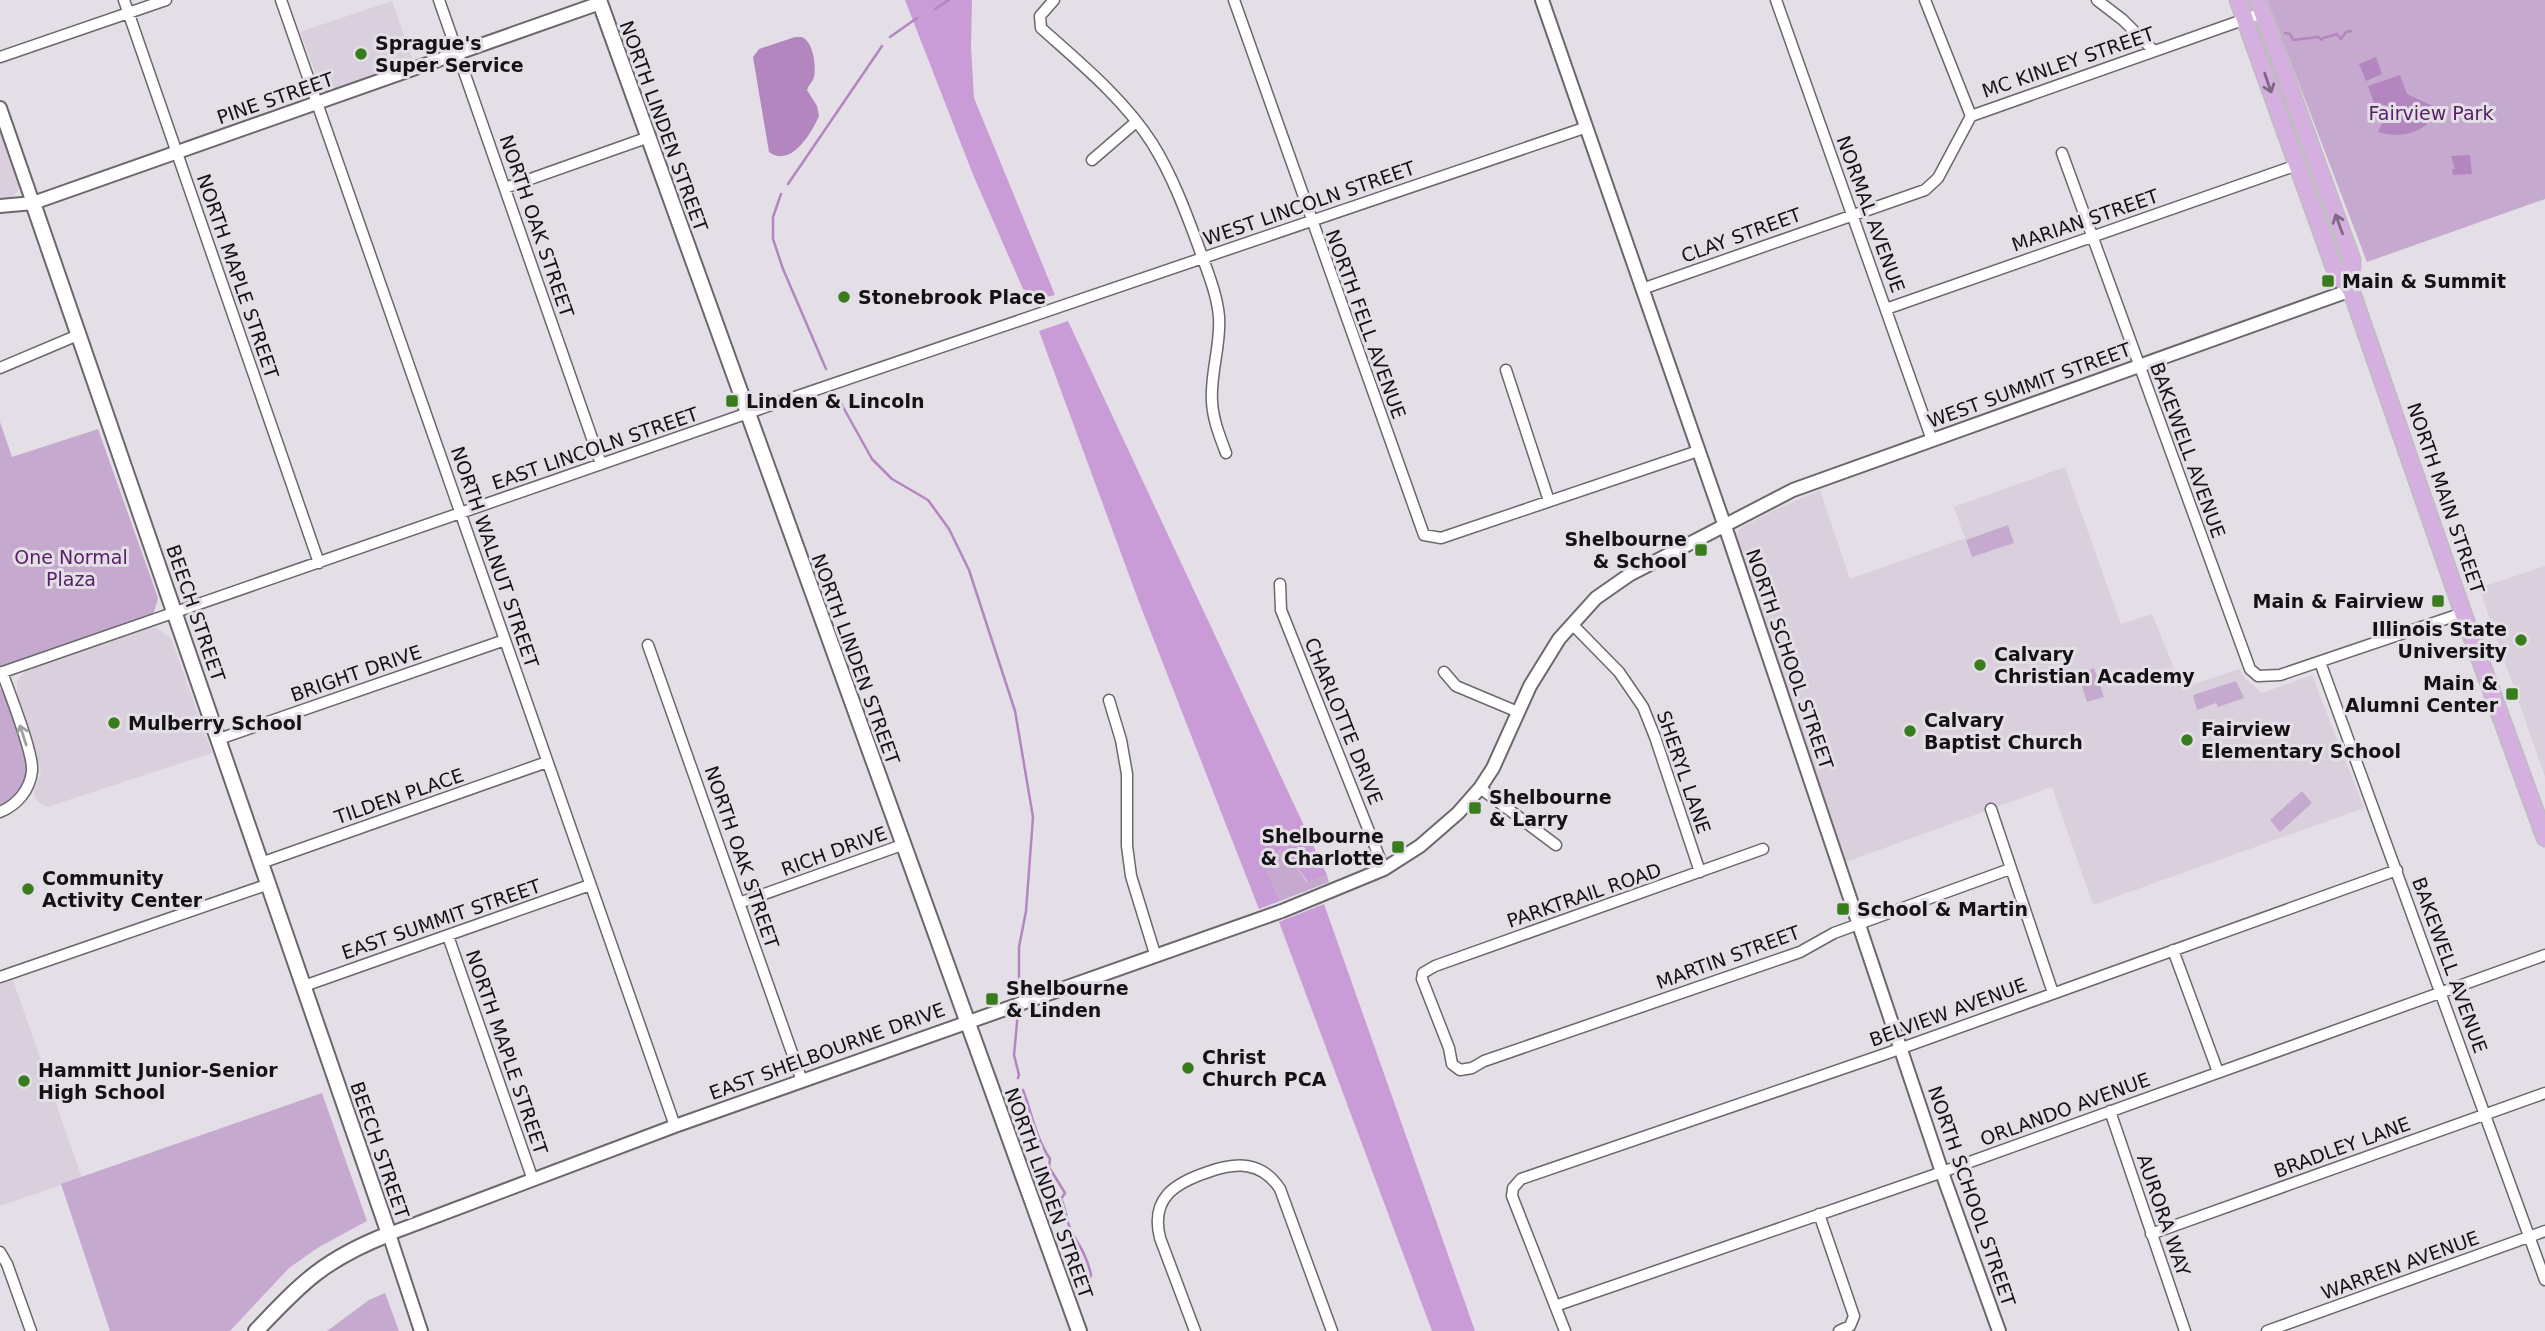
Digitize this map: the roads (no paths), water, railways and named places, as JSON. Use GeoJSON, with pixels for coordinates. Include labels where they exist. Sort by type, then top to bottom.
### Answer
{"type":"FeatureCollection","features":[{"type":"Feature","properties":{"kind":"main road","name":"NORTH MAIN STREET"},"geometry":{"type":"LineString","coordinates":[[2238,0],[2253,11],[2352,260],[2351,290]]}},
{"type":"Feature","properties":{"kind":"main road","name":"NORTH LINDEN STREET"},"geometry":{"type":"LineString","coordinates":[[599,1],[1079,1331]]}},
{"type":"Feature","properties":{"kind":"main road","name":"NORTH MAIN STREET"},"geometry":{"type":"LineString","coordinates":[[2253,11],[2297,165],[2334,267],[2351,290],[2463,613],[2545,838]]}},
{"type":"Feature","properties":{"kind":"main road","name":"BEECH STREET"},"geometry":{"type":"LineString","coordinates":[[33,202],[388,1234]]}},
{"type":"Feature","properties":{"kind":"main road"},"geometry":{"type":"LineString","coordinates":[[256,1331],[324,1265],[388,1234]]}},
{"type":"Feature","properties":{"kind":"street","name":"NORTH MAPLE STREET"},"geometry":{"type":"LineString","coordinates":[[124,0],[319,563]]}},
{"type":"Feature","properties":{"kind":"street"},"geometry":{"type":"LineString","coordinates":[[0,57],[166,0]]}},
{"type":"Feature","properties":{"kind":"street","name":"NORTH WALNUT STREET"},"geometry":{"type":"LineString","coordinates":[[281,0],[675,1126]]}},
{"type":"Feature","properties":{"kind":"street","name":"NORTH OAK STREET"},"geometry":{"type":"LineString","coordinates":[[439,0],[601,464]]}},
{"type":"Feature","properties":{"kind":"street"},"geometry":{"type":"LineString","coordinates":[[1054,0],[1040,16],[1041,28],[1079,61],[1151,142],[1172,180],[1202,258],[1219,314],[1212,401],[1214,417],[1226,453]]}},
{"type":"Feature","properties":{"kind":"street","name":"NORTH FELL AVENUE"},"geometry":{"type":"LineString","coordinates":[[1234,0],[1420,527],[1428,537],[1441,537],[1549,501]]}},
{"type":"Feature","properties":{"kind":"street","name":"NORTH SCHOOL STREET"},"geometry":{"type":"LineString","coordinates":[[1542,0],[1725,526],[1942,1171],[1999,1331]]}},
{"type":"Feature","properties":{"kind":"street","name":"NORMAL AVENUE"},"geometry":{"type":"LineString","coordinates":[[1776,0],[1931,440]]}},
{"type":"Feature","properties":{"kind":"street"},"geometry":{"type":"LineString","coordinates":[[1925,0],[1970,116]]}},
{"type":"Feature","properties":{"kind":"street"},"geometry":{"type":"LineString","coordinates":[[2097,0],[2123,20],[2153,50]]}},
{"type":"Feature","properties":{"kind":"street","name":"PINE STREET"},"geometry":{"type":"LineString","coordinates":[[0,206],[33,202],[177,153],[599,1]]}},
{"type":"Feature","properties":{"kind":"street","name":"MC KINLEY STREET"},"geometry":{"type":"LineString","coordinates":[[1851,215],[1925,190],[1938,178],[1970,116],[2253,11]]}},
{"type":"Feature","properties":{"kind":"street","name":"BEECH STREET"},"geometry":{"type":"LineString","coordinates":[[0,108],[33,202]]}},
{"type":"Feature","properties":{"kind":"street"},"geometry":{"type":"LineString","coordinates":[[1092,160],[1136,122]]}},
{"type":"Feature","properties":{"kind":"street","name":"WEST LINCOLN STREET"},"geometry":{"type":"LineString","coordinates":[[1044,313],[1587,127]]}},
{"type":"Feature","properties":{"kind":"street"},"geometry":{"type":"LineString","coordinates":[[505,188],[649,137]]}},
{"type":"Feature","properties":{"kind":"street","name":"BAKEWELL AVENUE"},"geometry":{"type":"LineString","coordinates":[[2062,153],[2248,666],[2258,676],[2280,676],[2320,662],[2545,1280]]}},
{"type":"Feature","properties":{"kind":"street","name":"MARIAN STREET"},"geometry":{"type":"LineString","coordinates":[[1886,309],[2297,165]]}},
{"type":"Feature","properties":{"kind":"street","name":"CLAY STREET"},"geometry":{"type":"LineString","coordinates":[[1642,289],[1851,215]]}},
{"type":"Feature","properties":{"kind":"street","name":"WEST SUMMIT STREET"},"geometry":{"type":"LineString","coordinates":[[1518,712],[1540,668],[1572,624],[1596,598],[1622,579],[1793,489],[2351,290]]}},
{"type":"Feature","properties":{"kind":"street","name":"EAST LINCOLN STREET"},"geometry":{"type":"LineString","coordinates":[[1,672],[1044,313]]}},
{"type":"Feature","properties":{"kind":"street"},"geometry":{"type":"LineString","coordinates":[[0,368],[78,335]]}},
{"type":"Feature","properties":{"kind":"street"},"geometry":{"type":"LineString","coordinates":[[1506,370],[1549,501],[1698,451]]}},
{"type":"Feature","properties":{"kind":"street","name":"CHARLOTTE DRIVE"},"geometry":{"type":"LineString","coordinates":[[1280,584],[1281,610],[1384,869]]}},
{"type":"Feature","properties":{"kind":"street"},"geometry":{"type":"LineString","coordinates":[[2320,662],[2463,613]]}},
{"type":"Feature","properties":{"kind":"street","name":"SHERYL LANE"},"geometry":{"type":"LineString","coordinates":[[1572,624],[1619,672],[1643,707],[1700,872]]}},
{"type":"Feature","properties":{"kind":"street","name":"BRIGHT DRIVE"},"geometry":{"type":"LineString","coordinates":[[219,739],[505,640]]}},
{"type":"Feature","properties":{"kind":"street","name":"NORTH OAK STREET"},"geometry":{"type":"LineString","coordinates":[[648,645],[802,1081]]}},
{"type":"Feature","properties":{"kind":"street"},"geometry":{"type":"LineString","coordinates":[[0,812],[21,798],[32,774],[32,761],[1,672]]}},
{"type":"Feature","properties":{"kind":"street"},"geometry":{"type":"LineString","coordinates":[[1444,672],[1457,686],[1518,712]]}},
{"type":"Feature","properties":{"kind":"street"},"geometry":{"type":"LineString","coordinates":[[1109,700],[1121,740],[1127,774],[1131,876],[1155,954]]}},
{"type":"Feature","properties":{"kind":"street","name":"EAST SHELBOURNE DRIVE"},"geometry":{"type":"LineString","coordinates":[[388,1234],[675,1126],[1282,911],[1384,869],[1420,846],[1444,826],[1480,788],[1500,754],[1518,712]]}},
{"type":"Feature","properties":{"kind":"street","name":"TILDEN PLACE"},"geometry":{"type":"LineString","coordinates":[[261,863],[547,762]]}},
{"type":"Feature","properties":{"kind":"street"},"geometry":{"type":"LineString","coordinates":[[1480,788],[1556,845]]}},
{"type":"Feature","properties":{"kind":"street"},"geometry":{"type":"LineString","coordinates":[[1991,809],[2053,993]]}},
{"type":"Feature","properties":{"kind":"street","name":"RICH DRIVE"},"geometry":{"type":"LineString","coordinates":[[739,903],[902,845]]}},
{"type":"Feature","properties":{"kind":"street","name":"PARKTRAIL ROAD"},"geometry":{"type":"LineString","coordinates":[[1456,1066],[1452,1064],[1449,1048],[1422,979],[1423,973],[1435,966],[1763,849]]}},
{"type":"Feature","properties":{"kind":"street","name":"MARTIN STREET"},"geometry":{"type":"LineString","coordinates":[[1456,1066],[1460,1070],[1472,1068],[1484,1061],[1800,952],[1834,933],[2010,869]]}},
{"type":"Feature","properties":{"kind":"street","name":"BELVIEW AVENUE"},"geometry":{"type":"LineString","coordinates":[[1555,1306],[1512,1196],[1513,1188],[1521,1179],[1901,1048],[2397,870]]}},
{"type":"Feature","properties":{"kind":"street"},"geometry":{"type":"LineString","coordinates":[[0,977],[269,884]]}},
{"type":"Feature","properties":{"kind":"street","name":"EAST SUMMIT STREET"},"geometry":{"type":"LineString","coordinates":[[304,986],[590,885]]}},
{"type":"Feature","properties":{"kind":"street","name":"NORTH MAPLE STREET"},"geometry":{"type":"LineString","coordinates":[[447,936],[533,1180]]}},
{"type":"Feature","properties":{"kind":"street"},"geometry":{"type":"LineString","coordinates":[[2173,950],[2218,1072]]}},
{"type":"Feature","properties":{"kind":"street","name":"ORLANDO AVENUE"},"geometry":{"type":"LineString","coordinates":[[1555,1306],[2545,955]]}},
{"type":"Feature","properties":{"kind":"street","name":"BRADLEY LANE"},"geometry":{"type":"LineString","coordinates":[[2151,1234],[2545,1093]]}},
{"type":"Feature","properties":{"kind":"street","name":"AURORA WAY"},"geometry":{"type":"LineString","coordinates":[[2110,1111],[2185,1331]]}},
{"type":"Feature","properties":{"kind":"street"},"geometry":{"type":"LineString","coordinates":[[1195,1331],[1160,1238],[1158,1223],[1163,1201],[1171,1189],[1183,1181],[1225,1166],[1245,1164],[1265,1172],[1276,1182],[1332,1331]]}},
{"type":"Feature","properties":{"kind":"street"},"geometry":{"type":"LineString","coordinates":[[1819,1214],[1854,1315],[1852,1323],[1839,1331]]}},
{"type":"Feature","properties":{"kind":"street","name":"WARREN AVENUE"},"geometry":{"type":"LineString","coordinates":[[2267,1331],[2545,1231]]}},
{"type":"Feature","properties":{"kind":"street","name":"BEECH STREET"},"geometry":{"type":"LineString","coordinates":[[388,1234],[421,1331]]}},
{"type":"Feature","properties":{"kind":"street"},"geometry":{"type":"LineString","coordinates":[[0,1253],[7,1264],[30,1331]]}},
{"type":"Feature","properties":{"kind":"street"},"geometry":{"type":"LineString","coordinates":[[1555,1306],[1565,1331]]}},
{"type":"Feature","properties":{"kind":"waterway"},"geometry":{"type":"LineString","coordinates":[[935,9],[949,0]]}},
{"type":"Feature","properties":{"kind":"waterway"},"geometry":{"type":"LineString","coordinates":[[890,37],[917,18]]}},
{"type":"Feature","properties":{"kind":"waterway"},"geometry":{"type":"LineString","coordinates":[[2285,33],[2290,34],[2293,40],[2318,37],[2322,40],[2337,34],[2341,39],[2346,32],[2351,31]]}},
{"type":"Feature","properties":{"kind":"waterway"},"geometry":{"type":"LineString","coordinates":[[788,184],[882,46]]}},
{"type":"Feature","properties":{"kind":"waterway"},"geometry":{"type":"LineString","coordinates":[[781,194],[773,217],[773,239],[826,369]]}},
{"type":"Feature","properties":{"kind":"waterway"},"geometry":{"type":"LineString","coordinates":[[838,398],[872,459],[892,479],[928,500],[949,529],[969,570],[1015,711],[1033,817],[1026,911],[1019,947],[1019,982]]}},
{"type":"Feature","properties":{"kind":"waterway"},"geometry":{"type":"LineString","coordinates":[[1018,1012],[1014,1055],[1018,1078]]}},
{"type":"Feature","properties":{"kind":"waterway"},"geometry":{"type":"LineString","coordinates":[[1023,1090],[1050,1159],[1049,1167],[1065,1193],[1061,1199],[1070,1229],[1088,1264],[1091,1275],[1088,1280]]}},
{"type":"Feature","properties":{"kind":"place","name":"Sprague's Super Service"},"geometry":{"type":"Point","coordinates":[361,54]}},
{"type":"Feature","properties":{"kind":"place","name":"Main & Summit"},"geometry":{"type":"Point","coordinates":[2328,281]}},
{"type":"Feature","properties":{"kind":"place","name":"Stonebrook Place"},"geometry":{"type":"Point","coordinates":[844,297]}},
{"type":"Feature","properties":{"kind":"place","name":"Linden & Lincoln"},"geometry":{"type":"Point","coordinates":[732,401]}},
{"type":"Feature","properties":{"kind":"place","name":"Shelbourne & School"},"geometry":{"type":"Point","coordinates":[1701,550]}},
{"type":"Feature","properties":{"kind":"place","name":"Main & Fairview"},"geometry":{"type":"Point","coordinates":[2438,601]}},
{"type":"Feature","properties":{"kind":"place","name":"Illinois State University"},"geometry":{"type":"Point","coordinates":[2521,640]}},
{"type":"Feature","properties":{"kind":"place","name":"Calvary Christian Academy"},"geometry":{"type":"Point","coordinates":[1980,665]}},
{"type":"Feature","properties":{"kind":"place","name":"Main & Alumni Center"},"geometry":{"type":"Point","coordinates":[2512,694]}},
{"type":"Feature","properties":{"kind":"place","name":"Mulberry School"},"geometry":{"type":"Point","coordinates":[114,723]}},
{"type":"Feature","properties":{"kind":"place","name":"Calvary Baptist Church"},"geometry":{"type":"Point","coordinates":[1910,731]}},
{"type":"Feature","properties":{"kind":"place","name":"Fairview Elementary School"},"geometry":{"type":"Point","coordinates":[2187,740]}},
{"type":"Feature","properties":{"kind":"place","name":"Shelbourne & Larry"},"geometry":{"type":"Point","coordinates":[1475,808]}},
{"type":"Feature","properties":{"kind":"place","name":"Shelbourne & Charlotte"},"geometry":{"type":"Point","coordinates":[1398,847]}},
{"type":"Feature","properties":{"kind":"place","name":"Community Activity Center"},"geometry":{"type":"Point","coordinates":[28,889]}},
{"type":"Feature","properties":{"kind":"place","name":"School & Martin"},"geometry":{"type":"Point","coordinates":[1843,909]}},
{"type":"Feature","properties":{"kind":"place","name":"Shelbourne & Linden"},"geometry":{"type":"Point","coordinates":[992,999]}},
{"type":"Feature","properties":{"kind":"place","name":"Christ Church PCA"},"geometry":{"type":"Point","coordinates":[1188,1068]}},
{"type":"Feature","properties":{"kind":"place","name":"Hammitt Junior-Senior High School"},"geometry":{"type":"Point","coordinates":[24,1081]}},
{"type":"Feature","properties":{"kind":"park label","name":"Fairview Park"},"geometry":{"type":"Point","coordinates":[2431,113]}},
{"type":"Feature","properties":{"kind":"park label","name":"One Normal Plaza"},"geometry":{"type":"Point","coordinates":[71,568]}}]}
